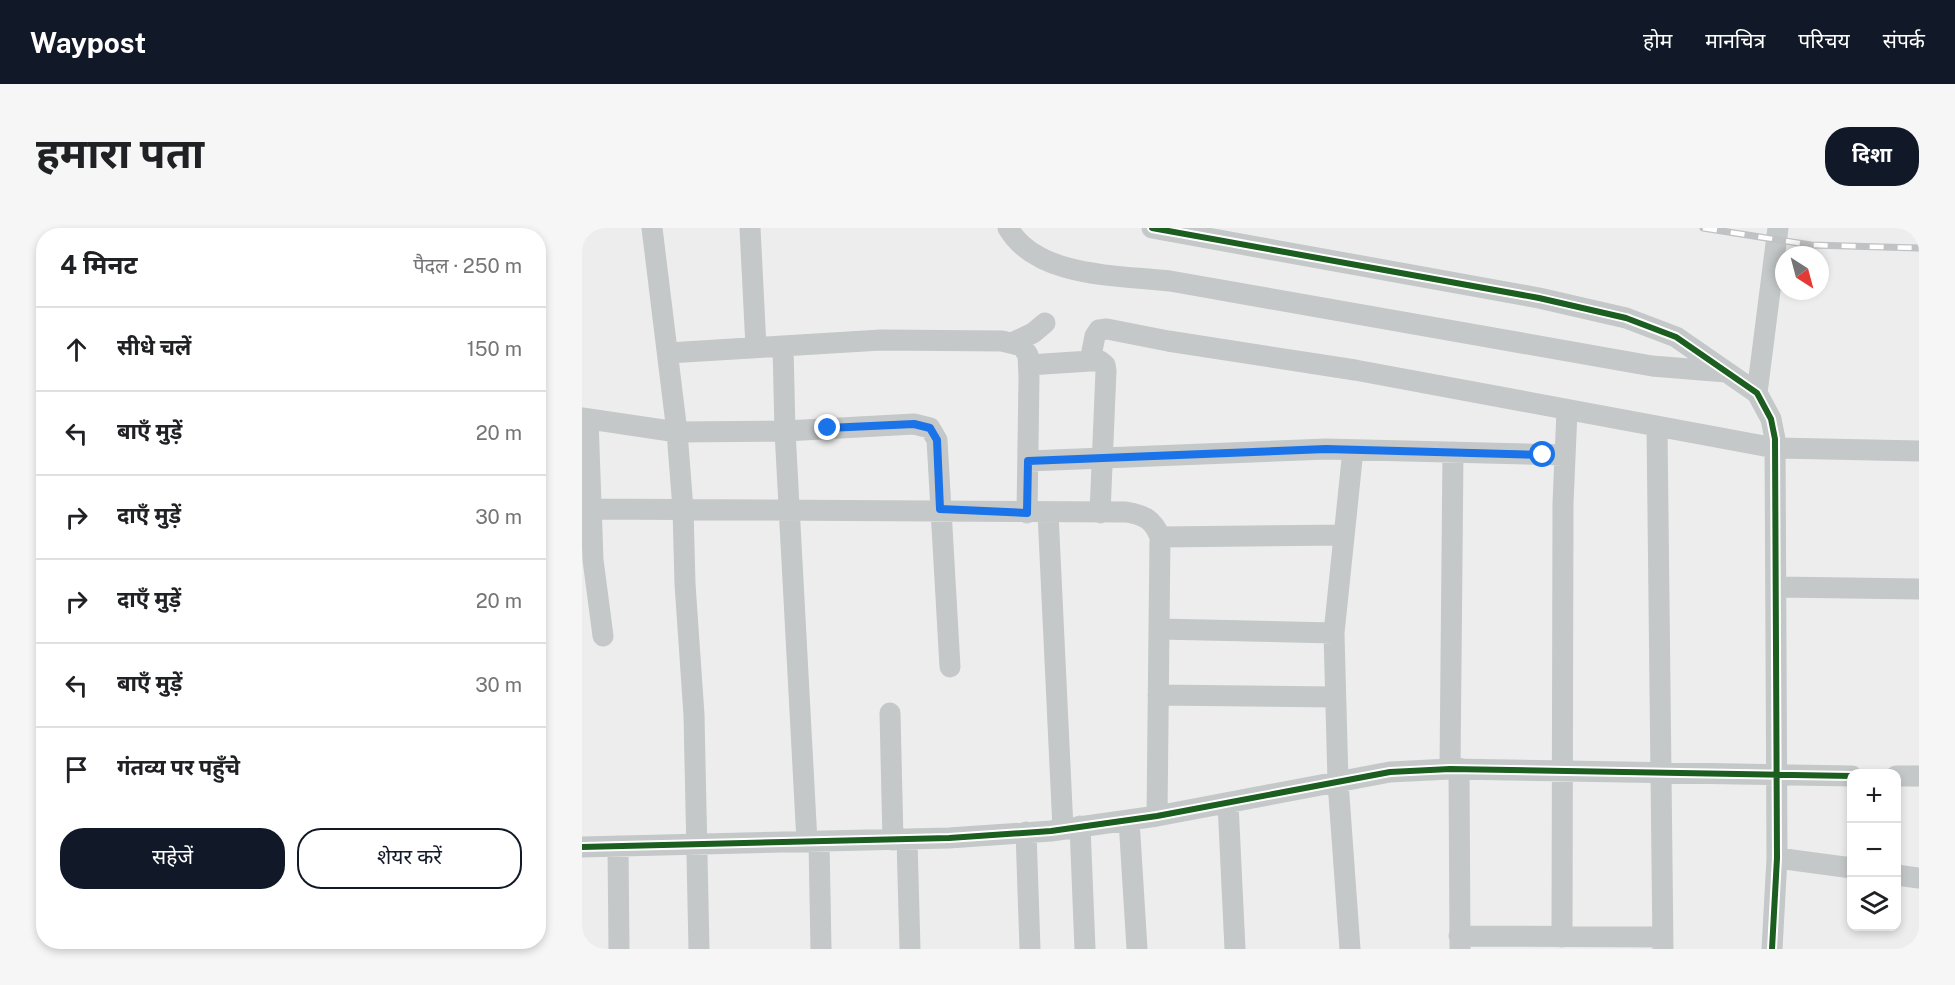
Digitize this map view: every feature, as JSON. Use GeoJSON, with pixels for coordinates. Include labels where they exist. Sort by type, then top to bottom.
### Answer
{"type":"FeatureCollection","features":[{"type":"Feature","properties":{"kind":"street"},"geometry":{"type":"LineString","coordinates":[[652,228],[669,353],[683,509],[685,584],[694,715],[699,949]]}},
{"type":"Feature","properties":{"kind":"street"},"geometry":{"type":"LineString","coordinates":[[750,228],[756,347]]}},
{"type":"Feature","properties":{"kind":"street"},"geometry":{"type":"LineString","coordinates":[[1008,228],[1029,254],[1046,263],[1092,272],[1182,283],[1652,366],[1730,372]]}},
{"type":"Feature","properties":{"kind":"street"},"geometry":{"type":"LineString","coordinates":[[1152,228],[1539,298],[1626,318],[1676,337],[1730,372],[1757,393],[1771,419],[1775,448],[1777,858],[1772,949]]}},
{"type":"Feature","properties":{"kind":"street"},"geometry":{"type":"LineString","coordinates":[[1757,393],[1778,228]]}},
{"type":"Feature","properties":{"kind":"street"},"geometry":{"type":"LineString","coordinates":[[1014,342],[1033,333],[1045,323]]}},
{"type":"Feature","properties":{"kind":"street"},"geometry":{"type":"LineString","coordinates":[[1090,362],[1095,336],[1099,330],[1107,329],[1168,341],[1355,370],[1775,448],[1919,451]]}},
{"type":"Feature","properties":{"kind":"street"},"geometry":{"type":"LineString","coordinates":[[669,353],[881,340],[1014,342],[1022,346],[1028,355],[1029,365],[1028,461],[1037,513],[1085,949]]}},
{"type":"Feature","properties":{"kind":"street"},"geometry":{"type":"LineString","coordinates":[[783,346],[784,431],[821,949]]}},
{"type":"Feature","properties":{"kind":"street"},"geometry":{"type":"LineString","coordinates":[[1029,365],[1100,361],[1105,365],[1100,513]]}},
{"type":"Feature","properties":{"kind":"street"},"geometry":{"type":"LineString","coordinates":[[1565,941],[1563,770],[1567,411]]}},
{"type":"Feature","properties":{"kind":"street"},"geometry":{"type":"LineString","coordinates":[[603,636],[587,560],[591,509],[586,473],[585,419],[677,432],[784,431],[914,424],[930,428],[937,440],[950,667]]}},
{"type":"Feature","properties":{"kind":"street"},"geometry":{"type":"LineString","coordinates":[[1454,452],[1454,769],[1460,943],[1565,941],[1663,943],[1659,773],[1657,427]]}},
{"type":"Feature","properties":{"kind":"street"},"geometry":{"type":"LineString","coordinates":[[1028,461],[1353,450],[1565,455]]}},
{"type":"Feature","properties":{"kind":"street"},"geometry":{"type":"LineString","coordinates":[[1350,949],[1338,782],[1334,633],[1353,450]]}},
{"type":"Feature","properties":{"kind":"street"},"geometry":{"type":"LineString","coordinates":[[591,509],[940,509],[1142,514],[1154,523],[1160,537],[1157,816]]}},
{"type":"Feature","properties":{"kind":"street"},"geometry":{"type":"LineString","coordinates":[[1160,537],[1344,536]]}},
{"type":"Feature","properties":{"kind":"street"},"geometry":{"type":"LineString","coordinates":[[1776,587],[1919,590]]}},
{"type":"Feature","properties":{"kind":"street"},"geometry":{"type":"LineString","coordinates":[[1159,629],[1334,633]]}},
{"type":"Feature","properties":{"kind":"street"},"geometry":{"type":"LineString","coordinates":[[1158,695],[1335,697]]}},
{"type":"Feature","properties":{"kind":"street"},"geometry":{"type":"LineString","coordinates":[[890,713],[910,949]]}},
{"type":"Feature","properties":{"kind":"street"},"geometry":{"type":"LineString","coordinates":[[582,847],[900,840],[1072,828],[1157,816],[1390,772],[1454,769],[1847,776]]}},
{"type":"Feature","properties":{"kind":"street"},"geometry":{"type":"LineString","coordinates":[[1901,776],[1919,776]]}},
{"type":"Feature","properties":{"kind":"street"},"geometry":{"type":"LineString","coordinates":[[1228,803],[1235,949]]}},
{"type":"Feature","properties":{"kind":"street"},"geometry":{"type":"LineString","coordinates":[[1129,820],[1137,949]]}},
{"type":"Feature","properties":{"kind":"street"},"geometry":{"type":"LineString","coordinates":[[1026,832],[1030,949]]}},
{"type":"Feature","properties":{"kind":"street"},"geometry":{"type":"LineString","coordinates":[[618,846],[619,949]]}},
{"type":"Feature","properties":{"kind":"street"},"geometry":{"type":"LineString","coordinates":[[1777,858],[1847,867]]}},
{"type":"Feature","properties":{"kind":"street"},"geometry":{"type":"LineString","coordinates":[[1901,876],[1919,878]]}},
{"type":"Feature","properties":{"kind":"railway"},"geometry":{"type":"LineString","coordinates":[[1703,228],[1811,245],[1919,248]]}},
{"type":"Feature","properties":{"kind":"cycle path"},"geometry":{"type":"LineString","coordinates":[[1152,228],[1539,298],[1626,318],[1676,337],[1757,393],[1771,419],[1775,439],[1777,858],[1772,949]]}},
{"type":"Feature","properties":{"kind":"cycle path"},"geometry":{"type":"LineString","coordinates":[[582,847],[949,838],[1051,831],[1157,816],[1390,772],[1450,769],[1847,776]]}},
{"type":"Feature","properties":{"kind":"route"},"geometry":{"type":"LineString","coordinates":[[828,428],[914,424],[930,428],[937,440],[940,509],[1027,513],[1028,461],[1326,449],[1543,455]]}}]}
